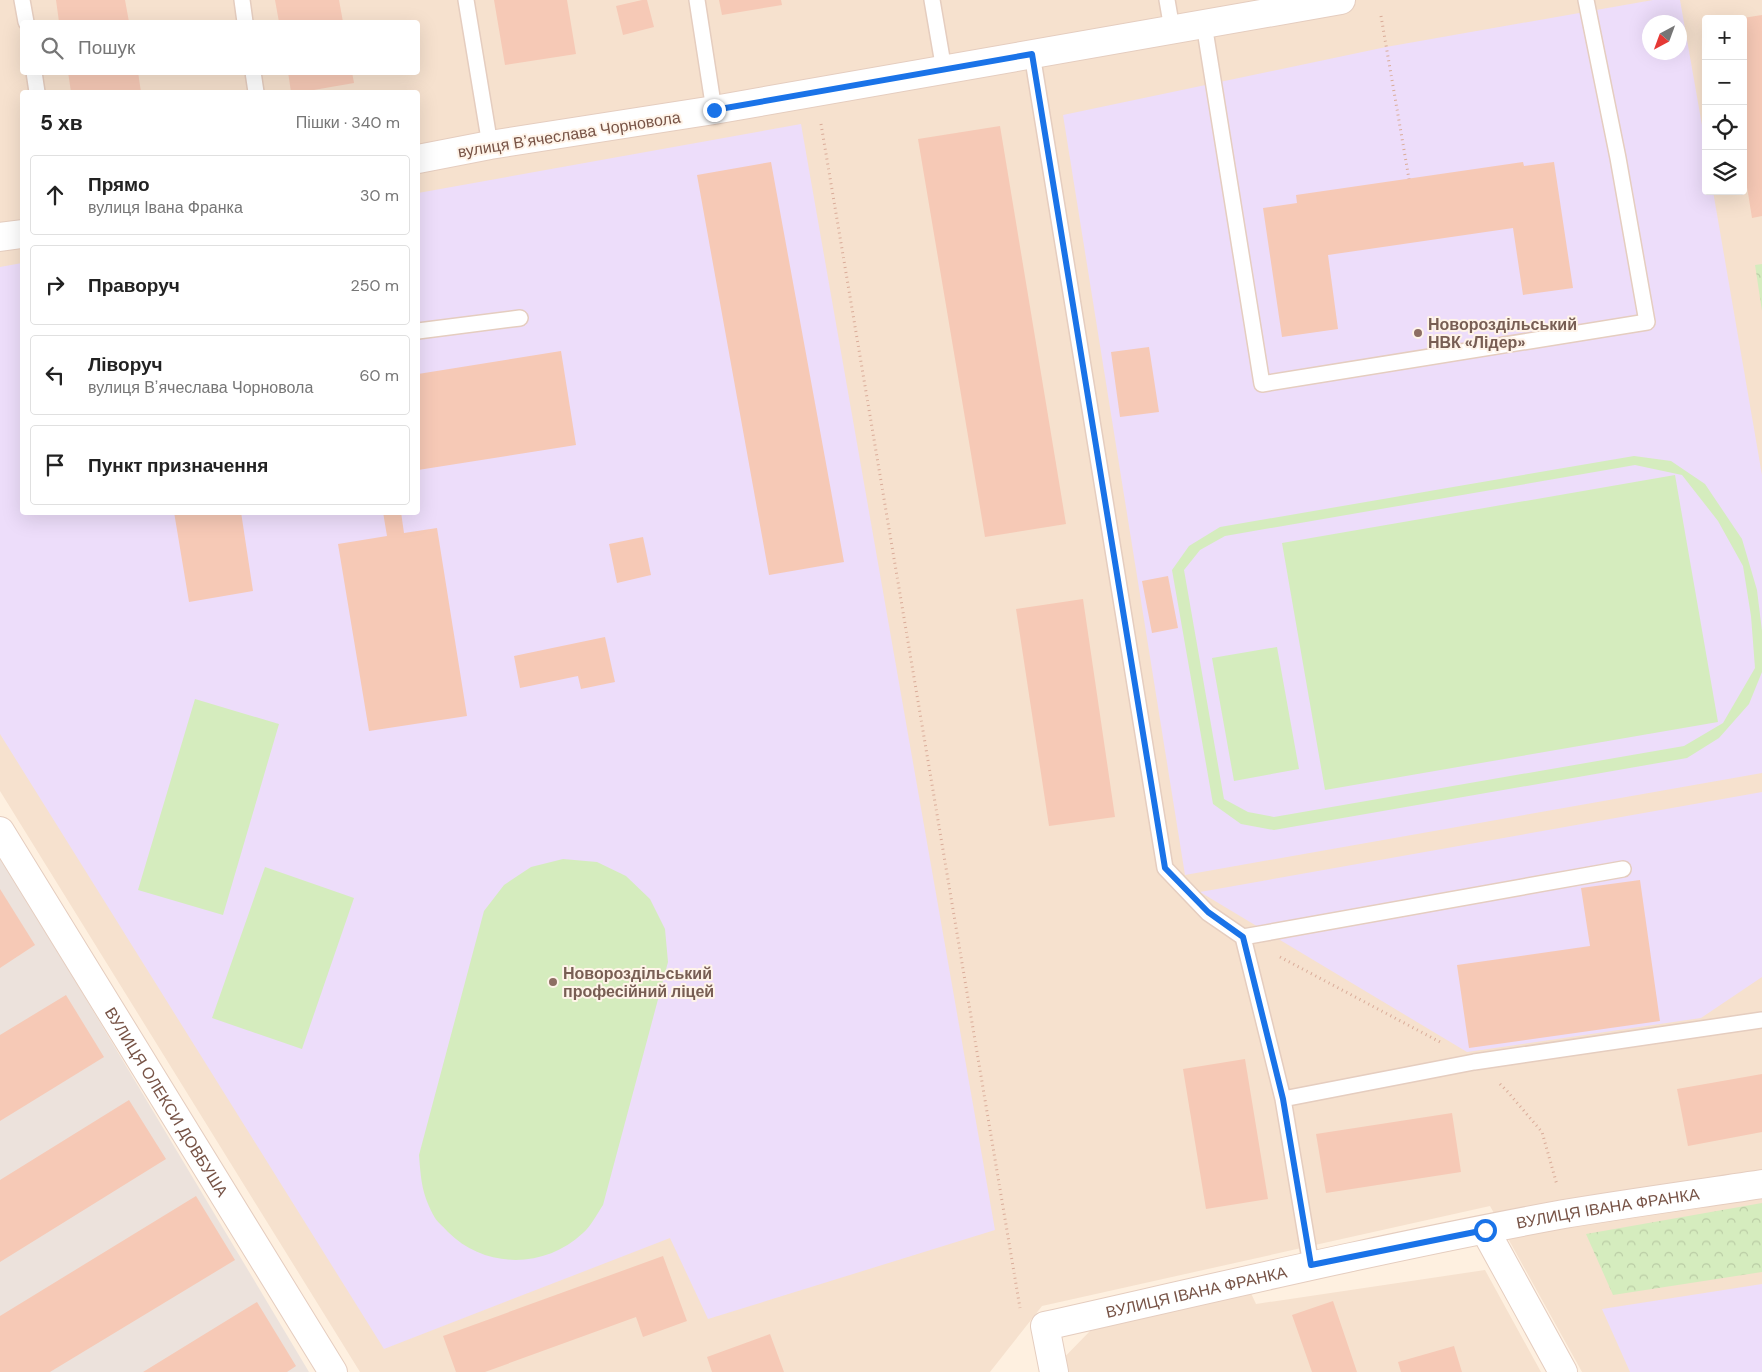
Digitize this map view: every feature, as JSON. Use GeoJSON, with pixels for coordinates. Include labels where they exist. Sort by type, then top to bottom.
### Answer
{"type":"FeatureCollection","features":[{"type":"Feature","properties":{"kind":"street","name":"вулиця Вʼячеслава Чорновола"},"geometry":{"type":"LineString","coordinates":[[420,159],[490,145],[714,110],[1341,0]]}},
{"type":"Feature","properties":{"kind":"street"},"geometry":{"type":"LineString","coordinates":[[0,237],[20,234]]}},
{"type":"Feature","properties":{"kind":"street","name":"ВУЛИЦЯ ОЛЕКСИ ДОВБУША"},"geometry":{"type":"LineString","coordinates":[[0,831],[333,1372]]}},
{"type":"Feature","properties":{"kind":"street","name":"ВУЛИЦЯ ІВАНА ФРАНКА"},"geometry":{"type":"LineString","coordinates":[[1045,1326],[1311,1265],[1485,1230],[1566,1214],[1762,1184]]}},
{"type":"Feature","properties":{"kind":"street"},"geometry":{"type":"LineString","coordinates":[[1485,1230],[1563,1372]]}},
{"type":"Feature","properties":{"kind":"street"},"geometry":{"type":"LineString","coordinates":[[1045,1326],[1054,1372]]}},
{"type":"Feature","properties":{"kind":"lane"},"geometry":{"type":"LineString","coordinates":[[22,0],[26,20]]}},
{"type":"Feature","properties":{"kind":"lane"},"geometry":{"type":"LineString","coordinates":[[242,0],[245,20]]}},
{"type":"Feature","properties":{"kind":"lane"},"geometry":{"type":"LineString","coordinates":[[466,0],[490,145]]}},
{"type":"Feature","properties":{"kind":"lane"},"geometry":{"type":"LineString","coordinates":[[697,0],[714,110]]}},
{"type":"Feature","properties":{"kind":"lane"},"geometry":{"type":"LineString","coordinates":[[932,0],[944,70]]}},
{"type":"Feature","properties":{"kind":"lane"},"geometry":{"type":"LineString","coordinates":[[1167,0],[1172,29]]}},
{"type":"Feature","properties":{"kind":"lane"},"geometry":{"type":"LineString","coordinates":[[1204,24],[1262,384],[1647,322],[1618,158],[1586,0]]}},
{"type":"Feature","properties":{"kind":"lane"},"geometry":{"type":"LineString","coordinates":[[1032,54],[1165,868],[1208,912],[1243,937],[1283,1099],[1311,1265]]}},
{"type":"Feature","properties":{"kind":"lane"},"geometry":{"type":"LineString","coordinates":[[34,75],[37,90]]}},
{"type":"Feature","properties":{"kind":"lane"},"geometry":{"type":"LineString","coordinates":[[253,75],[256,90]]}},
{"type":"Feature","properties":{"kind":"lane"},"geometry":{"type":"LineString","coordinates":[[420,331],[520,318]]}},
{"type":"Feature","properties":{"kind":"lane"},"geometry":{"type":"LineString","coordinates":[[1243,937],[1623,869]]}},
{"type":"Feature","properties":{"kind":"lane"},"geometry":{"type":"LineString","coordinates":[[1283,1099],[1474,1062],[1762,1020]]}},
{"type":"Feature","properties":{"kind":"path"},"geometry":{"type":"LineString","coordinates":[[1381,16],[1409,179]]}},
{"type":"Feature","properties":{"kind":"path"},"geometry":{"type":"LineString","coordinates":[[821,121],[1019,1307],[1045,1326]]}},
{"type":"Feature","properties":{"kind":"shaded area"},"geometry":{"type":"Polygon","coordinates":[[[0,0],[1762,0],[1762,1372],[1582,1372],[1490,1206],[1042,1306],[990,1372],[360,1372],[0,791],[0,0]]]}},
{"type":"Feature","properties":{"kind":"shaded area","name":"Новороздільський НВК «Лідер»"},"geometry":{"type":"Polygon","coordinates":[[[1653,0],[1680,0],[1683,15],[1642,15],[1642,60],[1687,60],[1687,40],[1702,125],[1702,195],[1714,195],[1762,475],[1762,773],[1185,875],[1063,115],[1386,47],[1653,0]]]}},
{"type":"Feature","properties":{"kind":"shaded area","name":"Новороздільський професійний ліцей"},"geometry":{"type":"Polygon","coordinates":[[[801,124],[995,1230],[708,1319],[670,1238],[384,1349],[0,734],[0,267],[20,263],[20,515],[420,515],[420,193],[801,124]]]}},
{"type":"Feature","properties":{"kind":"shaded area"},"geometry":{"type":"Polygon","coordinates":[[[1762,792],[1762,977],[1701,1018],[1467,1052],[1200,892],[1762,792]]]}},
{"type":"Feature","properties":{"kind":"shaded area"},"geometry":{"type":"Polygon","coordinates":[[[0,855],[309,1372],[0,1372],[0,855]]]}},
{"type":"Feature","properties":{"kind":"shaded area"},"geometry":{"type":"Polygon","coordinates":[[[1485,1270],[1541,1372],[1050,1372],[1090,1331],[1249,1289],[1256,1304],[1485,1270]]]}},
{"type":"Feature","properties":{"kind":"shaded area"},"geometry":{"type":"Polygon","coordinates":[[[1762,1284],[1762,1372],[1630,1372],[1602,1309],[1762,1284]]]}},
{"type":"Feature","properties":{"kind":"green space"},"geometry":{"type":"Polygon","coordinates":[[[1762,264],[1762,311],[1755,265],[1762,264]]]}},
{"type":"Feature","properties":{"kind":"green space"},"geometry":{"type":"Polygon","coordinates":[[[1634,456],[1671,461],[1705,484],[1742,539],[1757,590],[1762,631],[1762,672],[1749,704],[1719,738],[1687,758],[1274,830],[1241,824],[1213,804],[1172,570],[1189,546],[1220,527],[1634,456]],[[1635,465],[1225,536],[1200,550],[1184,570],[1224,799],[1248,812],[1274,817],[1684,746],[1723,723],[1755,668],[1751,616],[1743,566],[1718,521],[1682,475],[1635,465]]]}},
{"type":"Feature","properties":{"kind":"green space"},"geometry":{"type":"Polygon","coordinates":[[[1675,475],[1718,722],[1325,790],[1282,543],[1675,475]]]}},
{"type":"Feature","properties":{"kind":"green space"},"geometry":{"type":"Polygon","coordinates":[[[1277,647],[1299,769],[1234,781],[1212,658],[1277,647]]]}},
{"type":"Feature","properties":{"kind":"green space"},"geometry":{"type":"Polygon","coordinates":[[[195,699],[279,724],[223,915],[138,890],[195,699]]]}},
{"type":"Feature","properties":{"kind":"green space"},"geometry":{"type":"Polygon","coordinates":[[[563,859],[597,862],[626,876],[650,899],[665,929],[668,962],[603,1205],[583,1233],[568,1245],[551,1253],[533,1258],[515,1260],[497,1258],[479,1253],[463,1244],[436,1220],[425,1195],[419,1155],[484,911],[504,885],[531,867],[563,859]]]}},
{"type":"Feature","properties":{"kind":"green space"},"geometry":{"type":"Polygon","coordinates":[[[265,867],[354,898],[302,1049],[212,1018],[265,867]]]}},
{"type":"Feature","properties":{"kind":"green space"},"geometry":{"type":"Polygon","coordinates":[[[1762,1203],[1762,1272],[1613,1295],[1586,1234],[1762,1203]]]}},
{"type":"Feature","properties":{"kind":"building"},"geometry":{"type":"Polygon","coordinates":[[[56,0],[125,0],[129,20],[59,20],[56,0]]]}},
{"type":"Feature","properties":{"kind":"building"},"geometry":{"type":"Polygon","coordinates":[[[275,0],[339,0],[343,20],[279,20],[275,0]]]}},
{"type":"Feature","properties":{"kind":"building"},"geometry":{"type":"Polygon","coordinates":[[[494,0],[567,0],[576,54],[505,65],[494,0]]]}},
{"type":"Feature","properties":{"kind":"building"},"geometry":{"type":"Polygon","coordinates":[[[647,0],[654,27],[623,35],[616,6],[647,0]]]}},
{"type":"Feature","properties":{"kind":"building"},"geometry":{"type":"Polygon","coordinates":[[[719,0],[781,0],[782,5],[722,15],[719,0]]]}},
{"type":"Feature","properties":{"kind":"building"},"geometry":{"type":"Polygon","coordinates":[[[1762,15],[1762,216],[1752,218],[1747,187],[1747,17],[1762,15]]]}},
{"type":"Feature","properties":{"kind":"building"},"geometry":{"type":"Polygon","coordinates":[[[68,75],[138,75],[141,90],[71,90],[68,75]]]}},
{"type":"Feature","properties":{"kind":"building"},"geometry":{"type":"Polygon","coordinates":[[[288,75],[353,75],[354,83],[314,90],[291,90],[288,75]]]}},
{"type":"Feature","properties":{"kind":"building"},"geometry":{"type":"Polygon","coordinates":[[[1000,126],[1066,524],[985,537],[918,139],[1000,126]]]}},
{"type":"Feature","properties":{"kind":"building"},"geometry":{"type":"Polygon","coordinates":[[[771,162],[844,562],[769,575],[697,175],[771,162]]]}},
{"type":"Feature","properties":{"kind":"building"},"geometry":{"type":"Polygon","coordinates":[[[1523,162],[1524,166],[1554,162],[1573,288],[1523,295],[1513,228],[1328,255],[1338,329],[1282,337],[1263,208],[1297,203],[1296,195],[1523,162]]]}},
{"type":"Feature","properties":{"kind":"building"},"geometry":{"type":"Polygon","coordinates":[[[1149,347],[1159,412],[1120,417],[1111,352],[1149,347]]]}},
{"type":"Feature","properties":{"kind":"building"},"geometry":{"type":"Polygon","coordinates":[[[561,351],[576,445],[420,470],[420,374],[561,351]]]}},
{"type":"Feature","properties":{"kind":"building"},"geometry":{"type":"Polygon","coordinates":[[[174,515],[241,515],[253,591],[189,602],[174,515]]]}},
{"type":"Feature","properties":{"kind":"building"},"geometry":{"type":"Polygon","coordinates":[[[384,515],[401,515],[404,533],[437,528],[467,716],[369,731],[338,544],[387,536],[384,515]]]}},
{"type":"Feature","properties":{"kind":"building"},"geometry":{"type":"Polygon","coordinates":[[[643,537],[651,575],[617,583],[609,544],[643,537]]]}},
{"type":"Feature","properties":{"kind":"building"},"geometry":{"type":"Polygon","coordinates":[[[1168,576],[1178,628],[1152,633],[1142,581],[1168,576]]]}},
{"type":"Feature","properties":{"kind":"building"},"geometry":{"type":"Polygon","coordinates":[[[1083,599],[1115,817],[1049,826],[1016,609],[1083,599]]]}},
{"type":"Feature","properties":{"kind":"building"},"geometry":{"type":"Polygon","coordinates":[[[605,637],[615,682],[581,689],[578,676],[520,688],[514,656],[605,637]]]}},
{"type":"Feature","properties":{"kind":"building"},"geometry":{"type":"Polygon","coordinates":[[[1640,880],[1660,1021],[1469,1048],[1457,965],[1590,946],[1581,888],[1640,880]]]}},
{"type":"Feature","properties":{"kind":"building"},"geometry":{"type":"Polygon","coordinates":[[[0,889],[35,945],[0,968],[0,889]]]}},
{"type":"Feature","properties":{"kind":"building"},"geometry":{"type":"Polygon","coordinates":[[[66,995],[104,1057],[0,1121],[0,1035],[66,995]]]}},
{"type":"Feature","properties":{"kind":"building"},"geometry":{"type":"Polygon","coordinates":[[[1245,1059],[1268,1199],[1206,1209],[1183,1069],[1245,1059]]]}},
{"type":"Feature","properties":{"kind":"building"},"geometry":{"type":"Polygon","coordinates":[[[1762,1074],[1762,1132],[1688,1146],[1677,1089],[1762,1074]]]}},
{"type":"Feature","properties":{"kind":"building"},"geometry":{"type":"Polygon","coordinates":[[[129,1100],[166,1159],[0,1262],[0,1180],[129,1100]]]}},
{"type":"Feature","properties":{"kind":"building"},"geometry":{"type":"Polygon","coordinates":[[[1452,1113],[1461,1172],[1326,1193],[1316,1134],[1452,1113]]]}},
{"type":"Feature","properties":{"kind":"building"},"geometry":{"type":"Polygon","coordinates":[[[196,1196],[235,1260],[50,1372],[0,1372],[0,1316],[196,1196]]]}},
{"type":"Feature","properties":{"kind":"building"},"geometry":{"type":"Polygon","coordinates":[[[663,1256],[687,1321],[643,1337],[636,1317],[485,1372],[456,1372],[443,1336],[663,1256]]]}},
{"type":"Feature","properties":{"kind":"building"},"geometry":{"type":"Polygon","coordinates":[[[1333,1301],[1357,1372],[1312,1372],[1292,1315],[1333,1301]]]}},
{"type":"Feature","properties":{"kind":"building"},"geometry":{"type":"Polygon","coordinates":[[[257,1302],[296,1366],[287,1372],[143,1372],[257,1302]]]}},
{"type":"Feature","properties":{"kind":"building"},"geometry":{"type":"Polygon","coordinates":[[[770,1334],[784,1372],[712,1372],[707,1357],[770,1334]]]}},
{"type":"Feature","properties":{"kind":"building"},"geometry":{"type":"Polygon","coordinates":[[[1454,1346],[1462,1372],[1401,1372],[1398,1362],[1454,1346]]]}},
{"type":"Feature","properties":{"kind":"place","name":"Новороздільський НВК «Лідер»"},"geometry":{"type":"Point","coordinates":[1418,333]}},
{"type":"Feature","properties":{"kind":"place","name":"Новороздільський професійний ліцей"},"geometry":{"type":"Point","coordinates":[553,982]}},
{"type":"Feature","properties":{"kind":"route"},"geometry":{"type":"LineString","coordinates":[[714,110],[1032,54],[1165,868],[1208,912],[1243,937],[1283,1099],[1311,1265],[1485,1230]]}}]}
